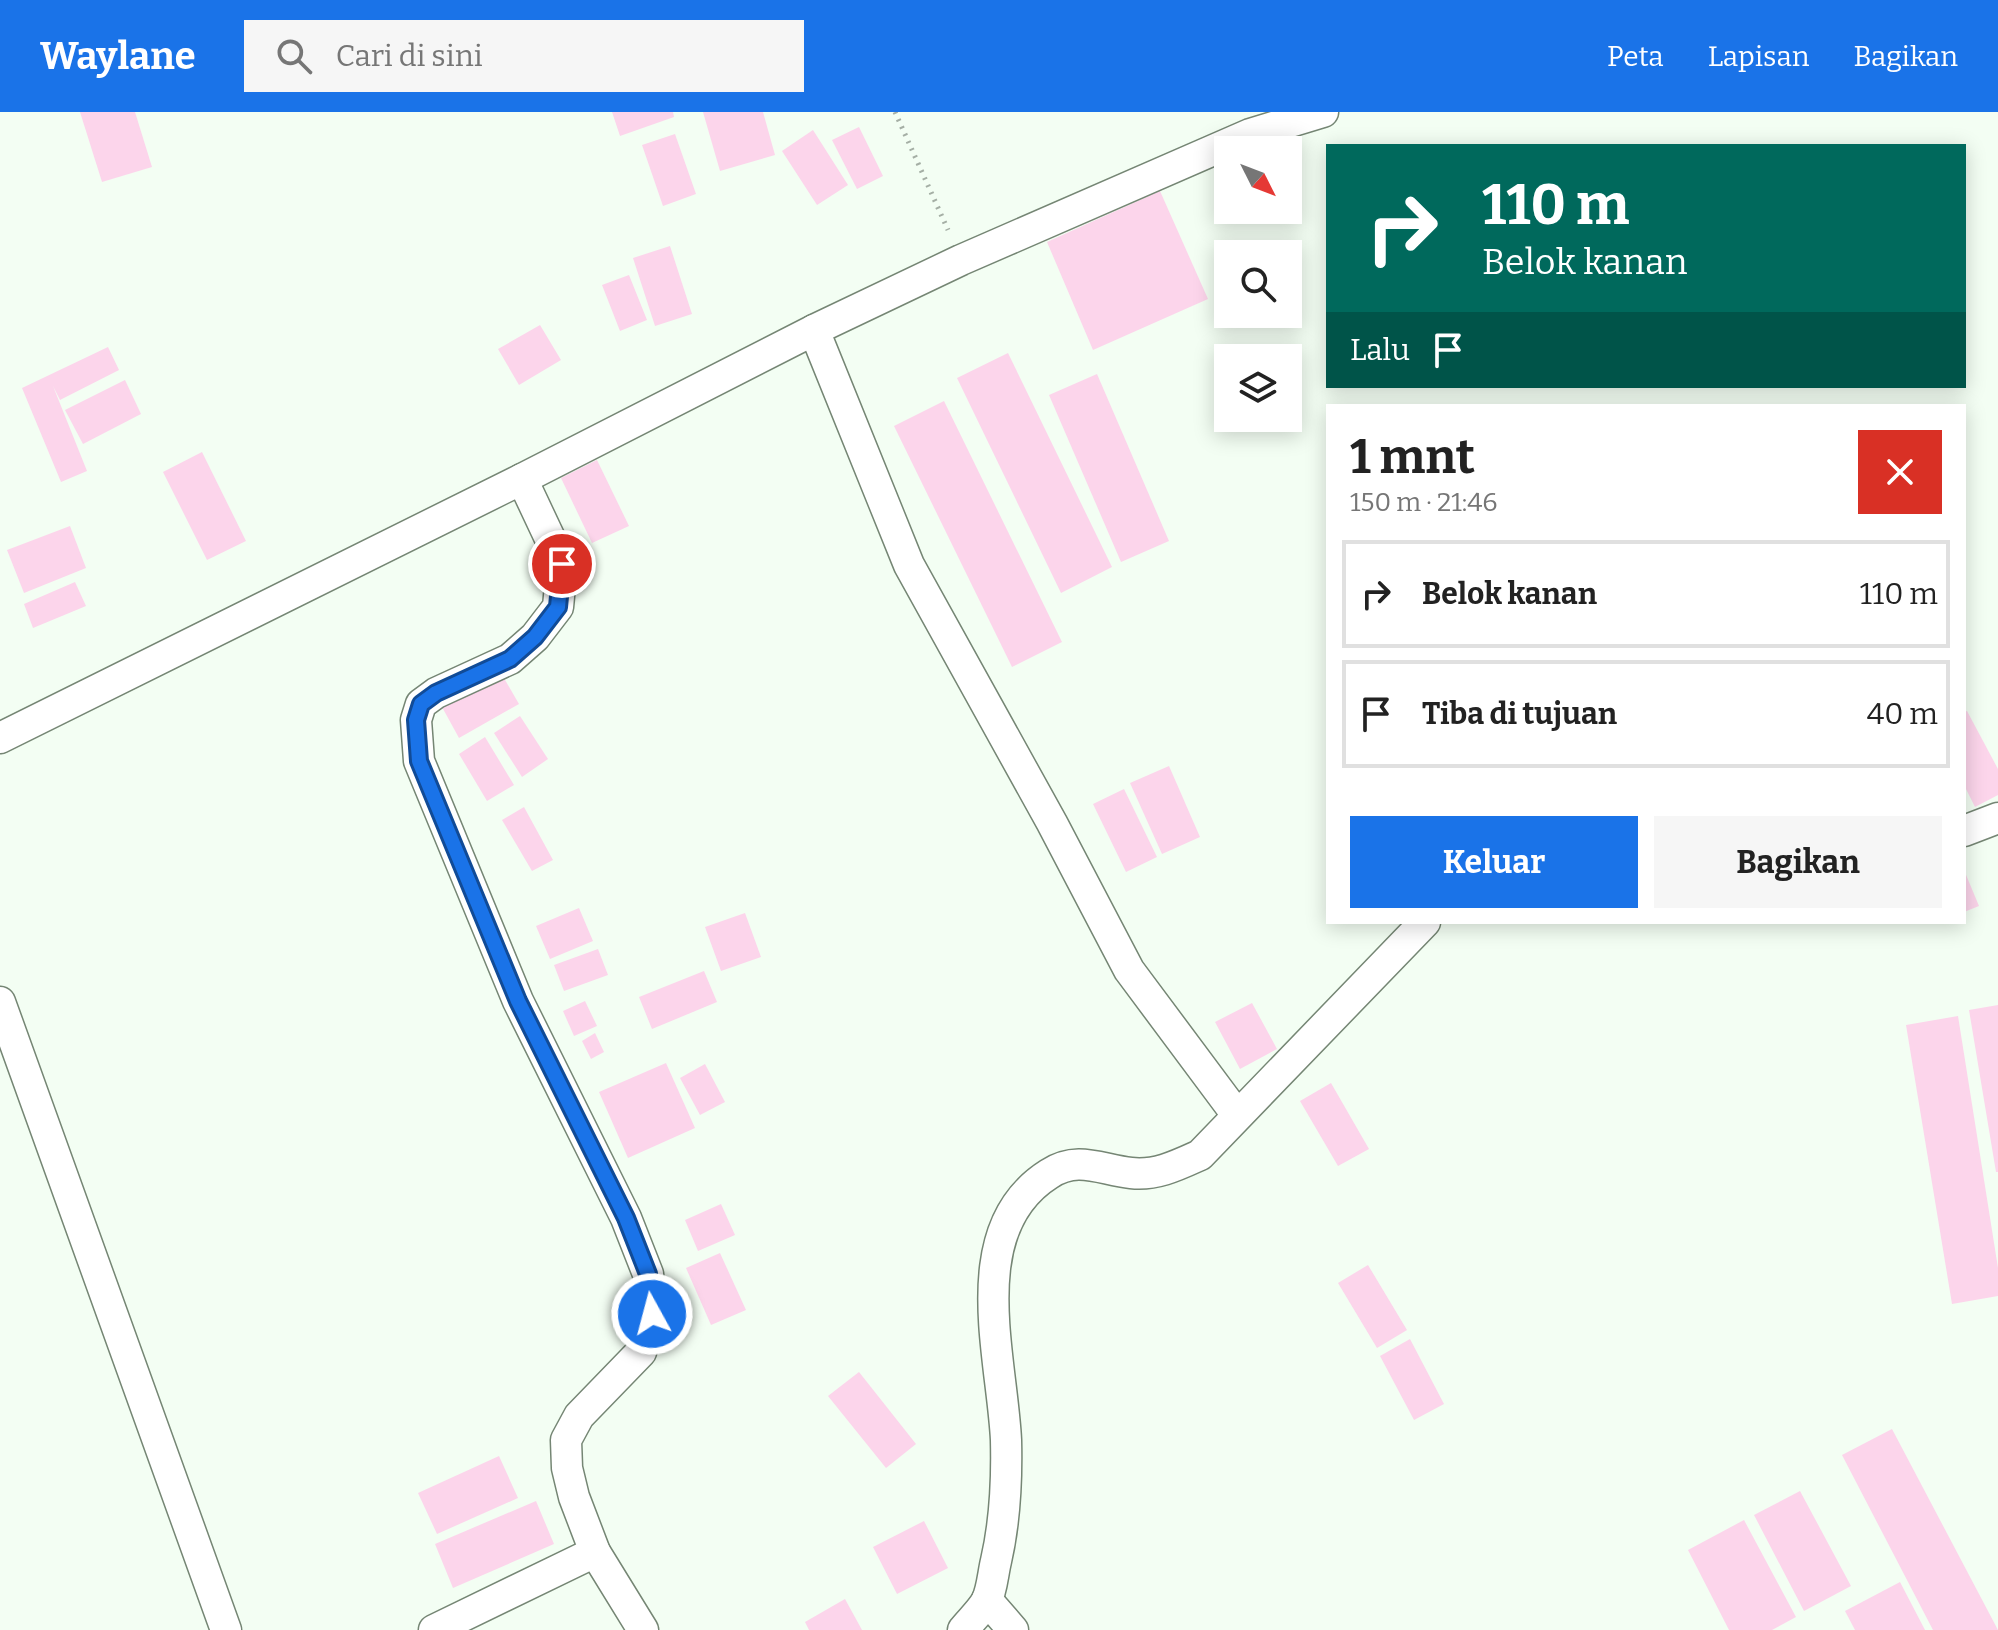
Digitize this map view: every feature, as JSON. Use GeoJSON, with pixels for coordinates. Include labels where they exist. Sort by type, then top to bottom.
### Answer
{"type":"FeatureCollection","features":[{"type":"Feature","properties":{"kind":"street"},"geometry":{"type":"LineString","coordinates":[[0,738],[814,330],[961,260],[1250,134],[1323,112]]}},
{"type":"Feature","properties":{"kind":"street"},"geometry":{"type":"LineString","coordinates":[[814,330],[909,565],[1052,823],[1129,970],[1237,1115]]}},
{"type":"Feature","properties":{"kind":"street"},"geometry":{"type":"LineString","coordinates":[[522,479],[562,564],[558,607],[535,637],[510,659],[436,693],[421,704],[416,720],[419,761],[518,1001],[626,1218],[648,1274],[652,1314],[641,1352],[579,1416],[566,1440],[567,1468],[574,1497],[595,1552],[643,1630]]}},
{"type":"Feature","properties":{"kind":"street"},"geometry":{"type":"LineString","coordinates":[[1966,830],[1998,818]]}},
{"type":"Feature","properties":{"kind":"street"},"geometry":{"type":"LineString","coordinates":[[963,1630],[987,1600],[1003,1533],[1006,1441],[993,1317],[997,1250],[1005,1224],[1019,1199],[1050,1173],[1086,1163],[1132,1174],[1168,1170],[1200,1155],[1423,924]]}},
{"type":"Feature","properties":{"kind":"street"},"geometry":{"type":"LineString","coordinates":[[0,1002],[226,1630]]}},
{"type":"Feature","properties":{"kind":"street"},"geometry":{"type":"LineString","coordinates":[[434,1630],[595,1552]]}},
{"type":"Feature","properties":{"kind":"street"},"geometry":{"type":"LineString","coordinates":[[987,1600],[1013,1630]]}},
{"type":"Feature","properties":{"kind":"path"},"geometry":{"type":"LineString","coordinates":[[895,112],[961,260]]}},
{"type":"Feature","properties":{"kind":"building"},"geometry":{"type":"Polygon","coordinates":[[[80,112],[135,112],[152,167],[102,182],[80,112]]]}},
{"type":"Feature","properties":{"kind":"building"},"geometry":{"type":"Polygon","coordinates":[[[612,112],[673,112],[674,117],[620,136],[612,112]]]}},
{"type":"Feature","properties":{"kind":"building"},"geometry":{"type":"Polygon","coordinates":[[[703,112],[763,112],[775,155],[720,171],[703,112]]]}},
{"type":"Feature","properties":{"kind":"building"},"geometry":{"type":"Polygon","coordinates":[[[859,127],[883,176],[857,189],[832,140],[859,127]]]}},
{"type":"Feature","properties":{"kind":"building"},"geometry":{"type":"Polygon","coordinates":[[[813,130],[848,185],[817,205],[782,151],[813,130]]]}},
{"type":"Feature","properties":{"kind":"building"},"geometry":{"type":"Polygon","coordinates":[[[675,134],[696,194],[663,206],[642,145],[675,134]]]}},
{"type":"Feature","properties":{"kind":"building"},"geometry":{"type":"Polygon","coordinates":[[[1160,191],[1208,299],[1093,350],[1047,242],[1160,191]]]}},
{"type":"Feature","properties":{"kind":"building"},"geometry":{"type":"Polygon","coordinates":[[[670,246],[692,314],[655,326],[633,258],[670,246]]]}},
{"type":"Feature","properties":{"kind":"building"},"geometry":{"type":"Polygon","coordinates":[[[629,275],[647,320],[620,331],[602,285],[629,275]]]}},
{"type":"Feature","properties":{"kind":"building"},"geometry":{"type":"Polygon","coordinates":[[[540,325],[561,360],[519,385],[498,349],[540,325]]]}},
{"type":"Feature","properties":{"kind":"building"},"geometry":{"type":"Polygon","coordinates":[[[108,347],[119,370],[60,400],[53,386],[87,471],[61,482],[22,388],[108,347]]]}},
{"type":"Feature","properties":{"kind":"building"},"geometry":{"type":"Polygon","coordinates":[[[1008,353],[1112,567],[1061,593],[957,378],[1008,353]]]}},
{"type":"Feature","properties":{"kind":"building"},"geometry":{"type":"Polygon","coordinates":[[[1097,374],[1169,541],[1121,562],[1049,395],[1097,374]]]}},
{"type":"Feature","properties":{"kind":"building"},"geometry":{"type":"Polygon","coordinates":[[[125,380],[141,414],[83,444],[65,410],[125,380]]]}},
{"type":"Feature","properties":{"kind":"building"},"geometry":{"type":"Polygon","coordinates":[[[944,401],[1062,642],[1012,667],[894,426],[944,401]]]}},
{"type":"Feature","properties":{"kind":"building"},"geometry":{"type":"Polygon","coordinates":[[[202,452],[246,541],[207,560],[163,472],[202,452]]]}},
{"type":"Feature","properties":{"kind":"building"},"geometry":{"type":"Polygon","coordinates":[[[597,460],[629,526],[592,543],[561,478],[597,460]]]}},
{"type":"Feature","properties":{"kind":"building"},"geometry":{"type":"Polygon","coordinates":[[[70,526],[86,568],[24,593],[7,550],[70,526]]]}},
{"type":"Feature","properties":{"kind":"building"},"geometry":{"type":"Polygon","coordinates":[[[75,582],[86,606],[33,628],[24,604],[75,582]]]}},
{"type":"Feature","properties":{"kind":"building"},"geometry":{"type":"Polygon","coordinates":[[[501,673],[519,704],[459,738],[442,707],[501,673]]]}},
{"type":"Feature","properties":{"kind":"building"},"geometry":{"type":"Polygon","coordinates":[[[1966,711],[1998,769],[1998,795],[1975,807],[1966,789],[1966,711]]]}},
{"type":"Feature","properties":{"kind":"building"},"geometry":{"type":"Polygon","coordinates":[[[520,716],[548,759],[522,777],[494,733],[520,716]]]}},
{"type":"Feature","properties":{"kind":"building"},"geometry":{"type":"Polygon","coordinates":[[[485,737],[514,785],[487,801],[459,754],[485,737]]]}},
{"type":"Feature","properties":{"kind":"building"},"geometry":{"type":"Polygon","coordinates":[[[1169,766],[1200,837],[1162,854],[1130,783],[1169,766]]]}},
{"type":"Feature","properties":{"kind":"building"},"geometry":{"type":"Polygon","coordinates":[[[1124,789],[1157,857],[1126,872],[1093,804],[1124,789]]]}},
{"type":"Feature","properties":{"kind":"building"},"geometry":{"type":"Polygon","coordinates":[[[524,807],[553,860],[532,871],[502,820],[524,807]]]}},
{"type":"Feature","properties":{"kind":"building"},"geometry":{"type":"Polygon","coordinates":[[[1966,875],[1979,906],[1966,911],[1966,875]]]}},
{"type":"Feature","properties":{"kind":"building"},"geometry":{"type":"Polygon","coordinates":[[[579,908],[593,941],[550,959],[536,926],[579,908]]]}},
{"type":"Feature","properties":{"kind":"building"},"geometry":{"type":"Polygon","coordinates":[[[745,913],[761,957],[721,971],[705,927],[745,913]]]}},
{"type":"Feature","properties":{"kind":"building"},"geometry":{"type":"Polygon","coordinates":[[[598,949],[608,975],[564,991],[554,965],[598,949]]]}},
{"type":"Feature","properties":{"kind":"building"},"geometry":{"type":"Polygon","coordinates":[[[704,971],[717,1002],[652,1029],[639,997],[704,971]]]}},
{"type":"Feature","properties":{"kind":"building"},"geometry":{"type":"Polygon","coordinates":[[[585,1001],[597,1026],[574,1036],[563,1011],[585,1001]]]}},
{"type":"Feature","properties":{"kind":"building"},"geometry":{"type":"Polygon","coordinates":[[[1252,1003],[1277,1049],[1240,1069],[1215,1022],[1252,1003]]]}},
{"type":"Feature","properties":{"kind":"building"},"geometry":{"type":"Polygon","coordinates":[[[1998,1005],[1998,1172],[1996,1172],[1969,1010],[1998,1005]]]}},
{"type":"Feature","properties":{"kind":"building"},"geometry":{"type":"Polygon","coordinates":[[[1958,1016],[1998,1268],[1998,1296],[1952,1304],[1906,1025],[1958,1016]]]}},
{"type":"Feature","properties":{"kind":"building"},"geometry":{"type":"Polygon","coordinates":[[[595,1033],[604,1052],[591,1059],[582,1041],[595,1033]]]}},
{"type":"Feature","properties":{"kind":"building"},"geometry":{"type":"Polygon","coordinates":[[[666,1063],[695,1128],[628,1158],[599,1092],[666,1063]]]}},
{"type":"Feature","properties":{"kind":"building"},"geometry":{"type":"Polygon","coordinates":[[[705,1064],[725,1102],[700,1115],[680,1078],[705,1064]]]}},
{"type":"Feature","properties":{"kind":"building"},"geometry":{"type":"Polygon","coordinates":[[[1331,1083],[1369,1149],[1338,1166],[1300,1101],[1331,1083]]]}},
{"type":"Feature","properties":{"kind":"building"},"geometry":{"type":"Polygon","coordinates":[[[721,1204],[735,1235],[698,1251],[685,1220],[721,1204]]]}},
{"type":"Feature","properties":{"kind":"building"},"geometry":{"type":"Polygon","coordinates":[[[720,1253],[746,1310],[711,1325],[686,1268],[720,1253]]]}},
{"type":"Feature","properties":{"kind":"building"},"geometry":{"type":"Polygon","coordinates":[[[1368,1265],[1407,1330],[1377,1348],[1338,1283],[1368,1265]]]}},
{"type":"Feature","properties":{"kind":"building"},"geometry":{"type":"Polygon","coordinates":[[[1410,1339],[1444,1404],[1414,1420],[1380,1356],[1410,1339]]]}},
{"type":"Feature","properties":{"kind":"building"},"geometry":{"type":"Polygon","coordinates":[[[859,1372],[916,1444],[886,1468],[828,1396],[859,1372]]]}},
{"type":"Feature","properties":{"kind":"building"},"geometry":{"type":"Polygon","coordinates":[[[1892,1429],[1998,1630],[1933,1630],[1842,1455],[1892,1429]]]}},
{"type":"Feature","properties":{"kind":"building"},"geometry":{"type":"Polygon","coordinates":[[[499,1456],[518,1498],[437,1534],[418,1493],[499,1456]]]}},
{"type":"Feature","properties":{"kind":"building"},"geometry":{"type":"Polygon","coordinates":[[[1800,1491],[1851,1586],[1804,1611],[1754,1515],[1800,1491]]]}},
{"type":"Feature","properties":{"kind":"building"},"geometry":{"type":"Polygon","coordinates":[[[536,1501],[554,1544],[453,1588],[435,1544],[536,1501]]]}},
{"type":"Feature","properties":{"kind":"building"},"geometry":{"type":"Polygon","coordinates":[[[1744,1520],[1796,1617],[1772,1630],[1729,1630],[1688,1550],[1744,1520]]]}},
{"type":"Feature","properties":{"kind":"building"},"geometry":{"type":"Polygon","coordinates":[[[924,1521],[948,1568],[897,1594],[873,1547],[924,1521]]]}},
{"type":"Feature","properties":{"kind":"building"},"geometry":{"type":"Polygon","coordinates":[[[1900,1582],[1925,1630],[1855,1630],[1845,1611],[1900,1582]]]}},
{"type":"Feature","properties":{"kind":"building"},"geometry":{"type":"Polygon","coordinates":[[[845,1599],[862,1630],[809,1630],[805,1622],[845,1599]]]}},
{"type":"Feature","properties":{"kind":"route"},"geometry":{"type":"LineString","coordinates":[[562,564],[558,607],[535,637],[510,659],[436,693],[421,704],[416,720],[419,761],[518,1001],[626,1218],[648,1274],[652,1314]]}}]}
